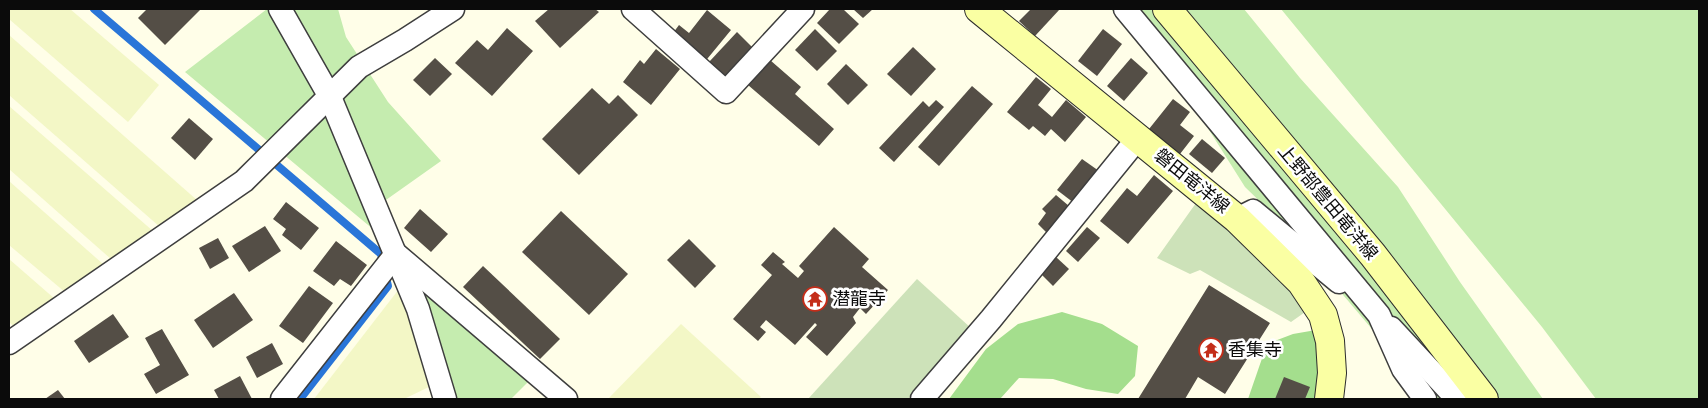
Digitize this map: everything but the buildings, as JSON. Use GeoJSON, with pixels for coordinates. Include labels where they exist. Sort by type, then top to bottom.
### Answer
{"type":"FeatureCollection","features":[{"type":"Feature","properties":{"kind":"main road","name":"磐田竜洋線"},"geometry":{"type":"LineString","coordinates":[[979,9],[1237,218],[1301,282],[1323,315],[1330,341],[1332,372],[1329,399]]}},
{"type":"Feature","properties":{"kind":"main road","name":"上野部豊田竜洋線"},"geometry":{"type":"LineString","coordinates":[[1167,9],[1373,255],[1484,399]]}},
{"type":"Feature","properties":{"kind":"street"},"geometry":{"type":"LineString","coordinates":[[280,9],[330,97],[418,309],[445,399]]}},
{"type":"Feature","properties":{"kind":"street"},"geometry":{"type":"LineString","coordinates":[[9,344],[244,181],[359,67],[453,9]]}},
{"type":"Feature","properties":{"kind":"street"},"geometry":{"type":"LineString","coordinates":[[633,9],[726,92],[803,9]]}},
{"type":"Feature","properties":{"kind":"street"},"geometry":{"type":"LineString","coordinates":[[1125,9],[1379,315],[1458,399]]}},
{"type":"Feature","properties":{"kind":"street"},"geometry":{"type":"LineString","coordinates":[[922,399],[991,319],[1138,138]]}},
{"type":"Feature","properties":{"kind":"street"},"geometry":{"type":"LineString","coordinates":[[1237,218],[1253,211],[1379,315],[1403,369],[1425,399]]}},
{"type":"Feature","properties":{"kind":"street"},"geometry":{"type":"LineString","coordinates":[[282,399],[396,254]]}},
{"type":"Feature","properties":{"kind":"street"},"geometry":{"type":"LineString","coordinates":[[396,254],[566,399]]}},
{"type":"Feature","properties":{"kind":"green space"},"geometry":{"type":"Polygon","coordinates":[[[9,9],[70,9],[159,85],[128,122],[9,19],[9,9]]]}},
{"type":"Feature","properties":{"kind":"green space"},"geometry":{"type":"Polygon","coordinates":[[[267,9],[338,9],[346,37],[388,102],[441,161],[376,207],[392,245],[185,72],[267,9]]]}},
{"type":"Feature","properties":{"kind":"green space"},"geometry":{"type":"Polygon","coordinates":[[[1111,9],[1244,9],[1300,78],[1398,187],[1460,282],[1543,399],[1427,399],[1399,361],[1283,224],[1245,187],[1187,95],[1111,9]]]}},
{"type":"Feature","properties":{"kind":"green space"},"geometry":{"type":"Polygon","coordinates":[[[1281,9],[1699,9],[1699,399],[1596,399],[1542,327],[1281,9]]]}},
{"type":"Feature","properties":{"kind":"green space"},"geometry":{"type":"Polygon","coordinates":[[[9,35],[206,208],[168,234],[9,95],[9,35]]]}},
{"type":"Feature","properties":{"kind":"green space"},"geometry":{"type":"Polygon","coordinates":[[[9,106],[161,238],[120,267],[9,169],[9,106]]]}},
{"type":"Feature","properties":{"kind":"green space"},"geometry":{"type":"Polygon","coordinates":[[[9,181],[112,272],[72,298],[9,245],[9,181]]]}},
{"type":"Feature","properties":{"kind":"green space"},"geometry":{"type":"Polygon","coordinates":[[[1196,203],[1271,264],[1308,310],[1291,322],[1200,270],[1190,274],[1157,258],[1196,203]]]}},
{"type":"Feature","properties":{"kind":"green space"},"geometry":{"type":"Polygon","coordinates":[[[9,259],[63,306],[22,334],[9,322],[9,259]]]}},
{"type":"Feature","properties":{"kind":"green space"},"geometry":{"type":"Polygon","coordinates":[[[410,266],[536,374],[511,399],[446,399],[410,266]]]}},
{"type":"Feature","properties":{"kind":"green space"},"geometry":{"type":"Polygon","coordinates":[[[917,279],[972,329],[908,399],[808,399],[917,279]]]}},
{"type":"Feature","properties":{"kind":"green space"},"geometry":{"type":"Polygon","coordinates":[[[399,289],[433,385],[404,399],[314,399],[399,289]]]}},
{"type":"Feature","properties":{"kind":"green space"},"geometry":{"type":"Polygon","coordinates":[[[1062,312],[1102,324],[1138,346],[1135,376],[1118,394],[1086,389],[1053,379],[1019,378],[1000,399],[949,399],[986,349],[1018,324],[1062,312]]]}},
{"type":"Feature","properties":{"kind":"green space"},"geometry":{"type":"Polygon","coordinates":[[[681,324],[761,397],[758,399],[608,399],[681,324]]]}},
{"type":"Feature","properties":{"kind":"green space"},"geometry":{"type":"Polygon","coordinates":[[[1316,330],[1329,399],[1248,399],[1267,344],[1293,334],[1316,330]]]}},
{"type":"Feature","properties":{"kind":"waterway"},"geometry":{"type":"LineString","coordinates":[[94,9],[381,254],[383,263]]}},
{"type":"Feature","properties":{"kind":"waterway"},"geometry":{"type":"LineString","coordinates":[[300,399],[388,286],[385,274]]}},
{"type":"Feature","properties":{"kind":"place","name":"潜龍寺"},"geometry":{"type":"Point","coordinates":[815,299]}},
{"type":"Feature","properties":{"kind":"place","name":"香集寺"},"geometry":{"type":"Point","coordinates":[1211,350]}}]}
